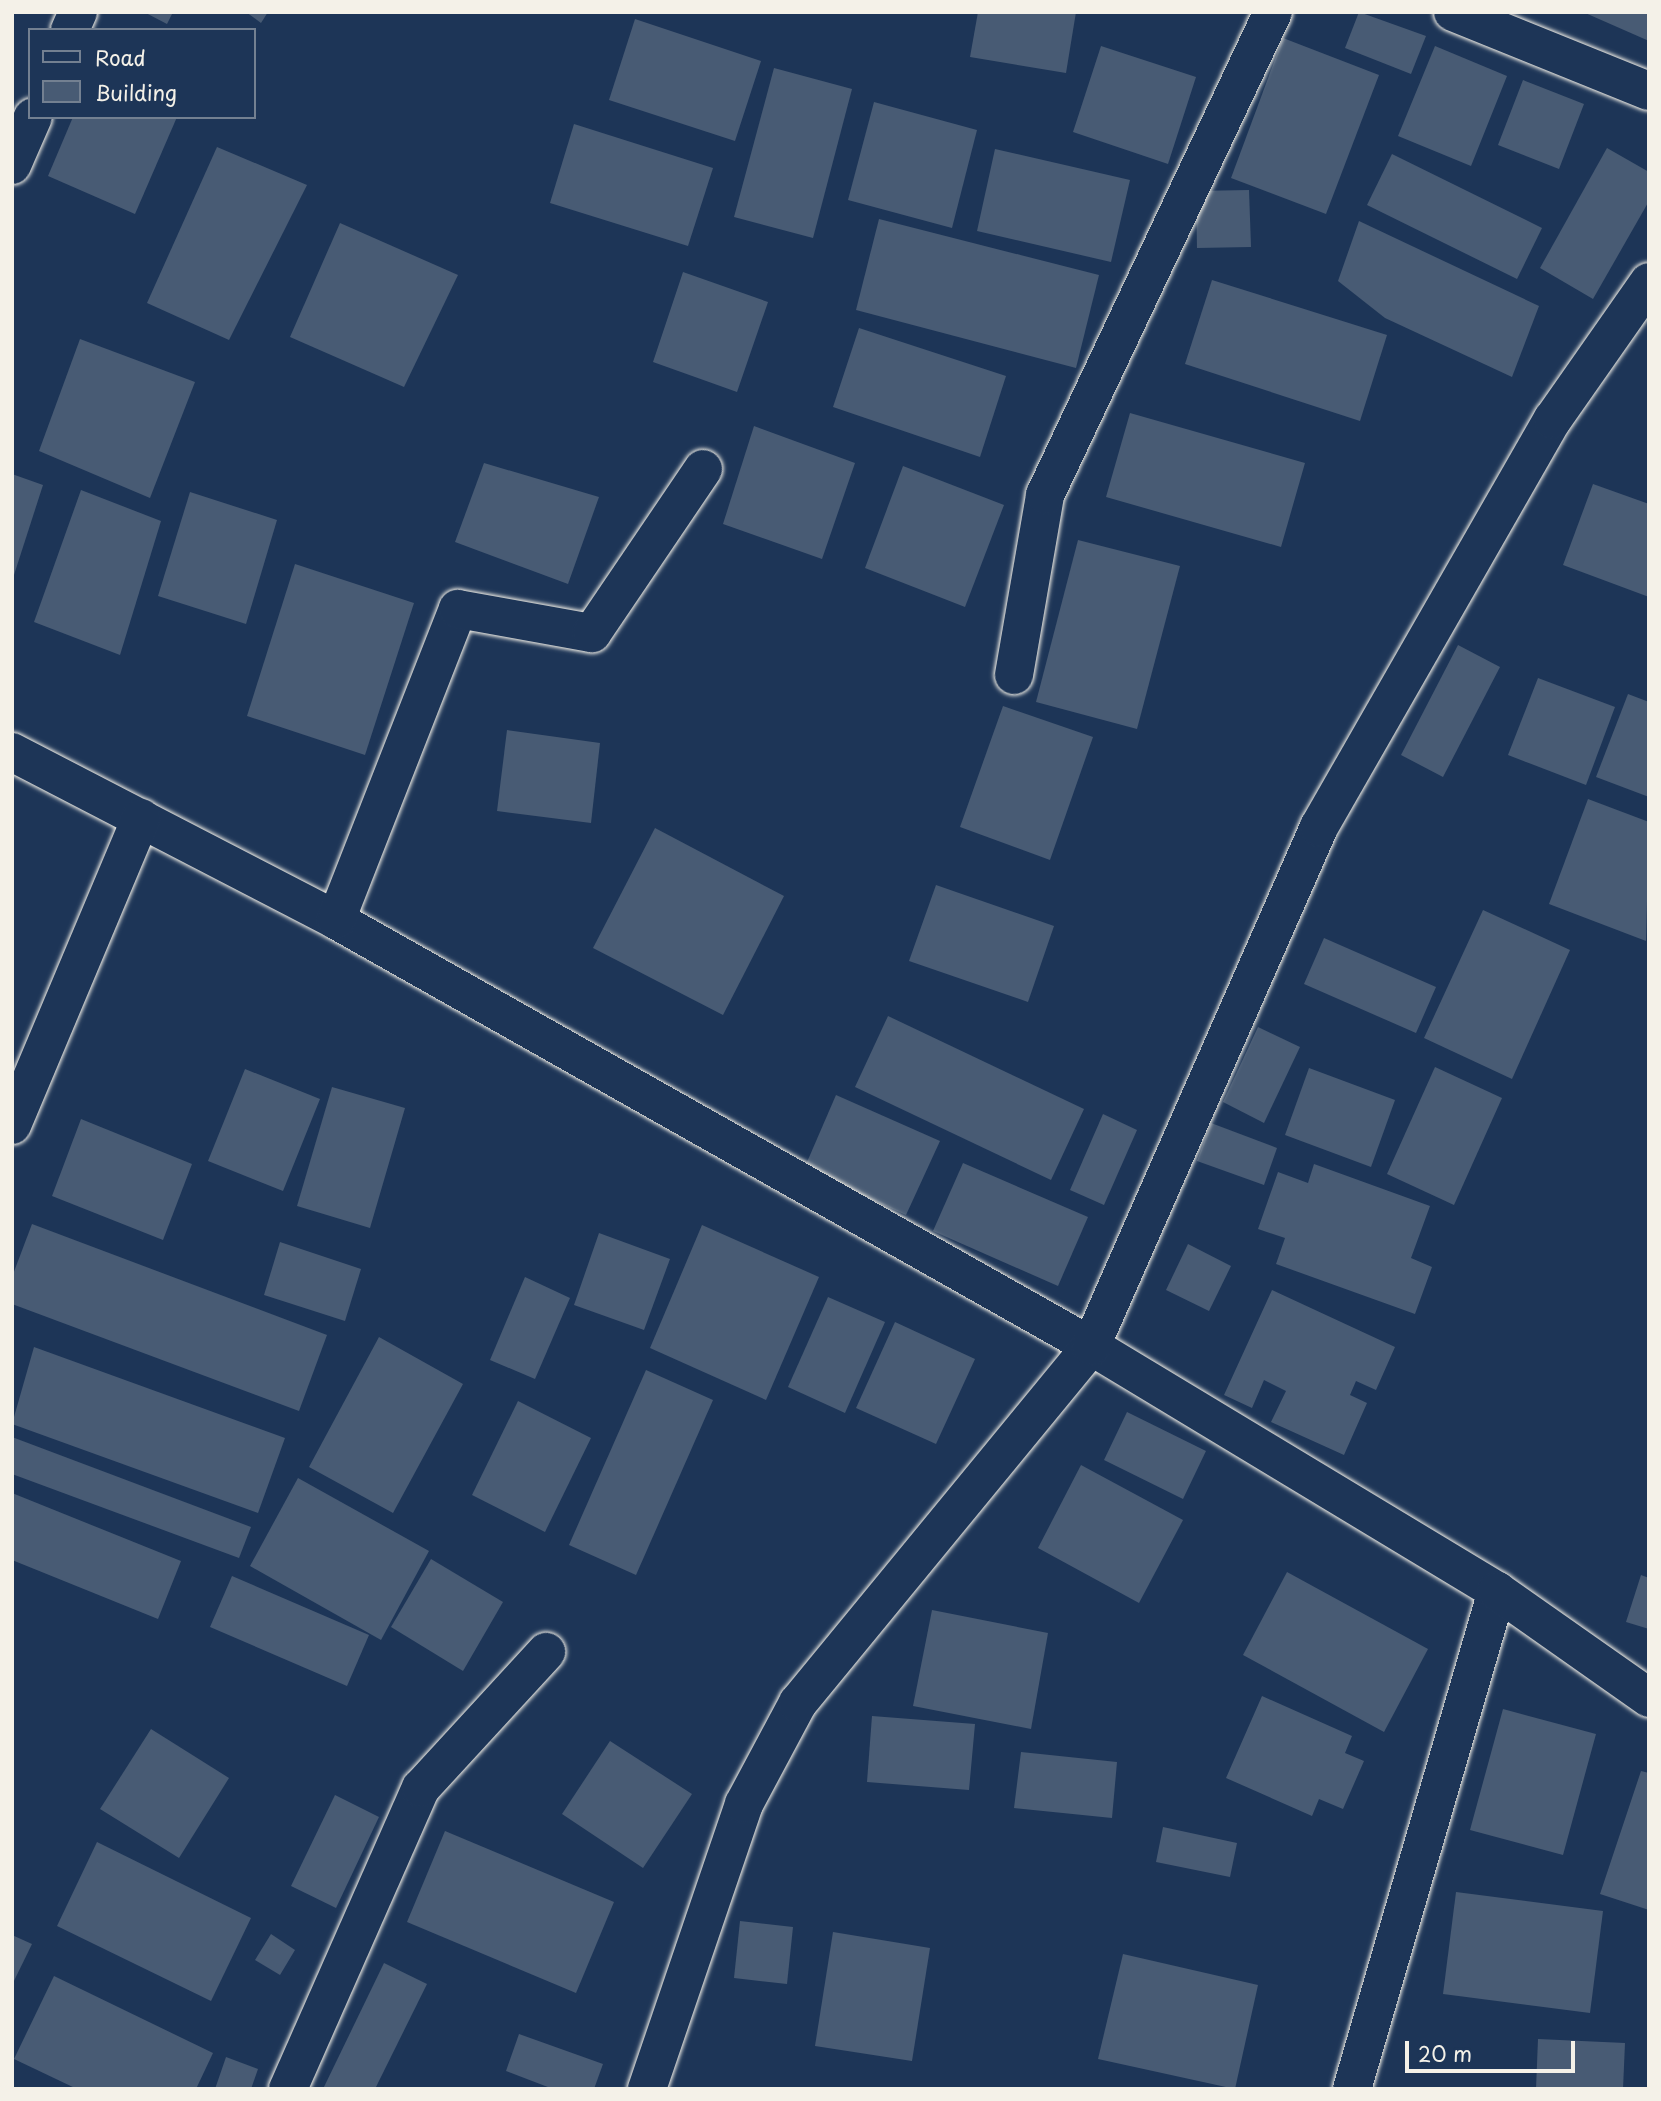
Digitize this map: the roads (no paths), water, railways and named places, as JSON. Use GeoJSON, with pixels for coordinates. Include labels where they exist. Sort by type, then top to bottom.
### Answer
{"type":"FeatureCollection","features":[{"type":"Feature","properties":{"kind":"street"},"geometry":{"type":"LineString","coordinates":[[71,28],[78,12]]}},
{"type":"Feature","properties":{"kind":"street"},"geometry":{"type":"LineString","coordinates":[[1014,675],[1045,495],[1273,12]]}},
{"type":"Feature","properties":{"kind":"street"},"geometry":{"type":"LineString","coordinates":[[1453,12],[1649,91]]}},
{"type":"Feature","properties":{"kind":"street"},"geometry":{"type":"LineString","coordinates":[[12,165],[32,119]]}},
{"type":"Feature","properties":{"kind":"street"},"geometry":{"type":"LineString","coordinates":[[647,2089],[744,1804],[798,1703],[1091,1346],[1319,827],[1553,419],[1649,282]]}},
{"type":"Feature","properties":{"kind":"street"},"geometry":{"type":"LineString","coordinates":[[337,920],[458,610],[592,633],[704,469]]}},
{"type":"Feature","properties":{"kind":"street"},"geometry":{"type":"LineString","coordinates":[[12,752],[337,920],[1091,1346],[1497,1591],[1649,1698]]}},
{"type":"Feature","properties":{"kind":"street"},"geometry":{"type":"LineString","coordinates":[[12,1125],[141,817]]}},
{"type":"Feature","properties":{"kind":"street"},"geometry":{"type":"LineString","coordinates":[[1352,2089],[1497,1591]]}},
{"type":"Feature","properties":{"kind":"street"},"geometry":{"type":"LineString","coordinates":[[288,2089],[421,1788],[546,1652]]}}]}
